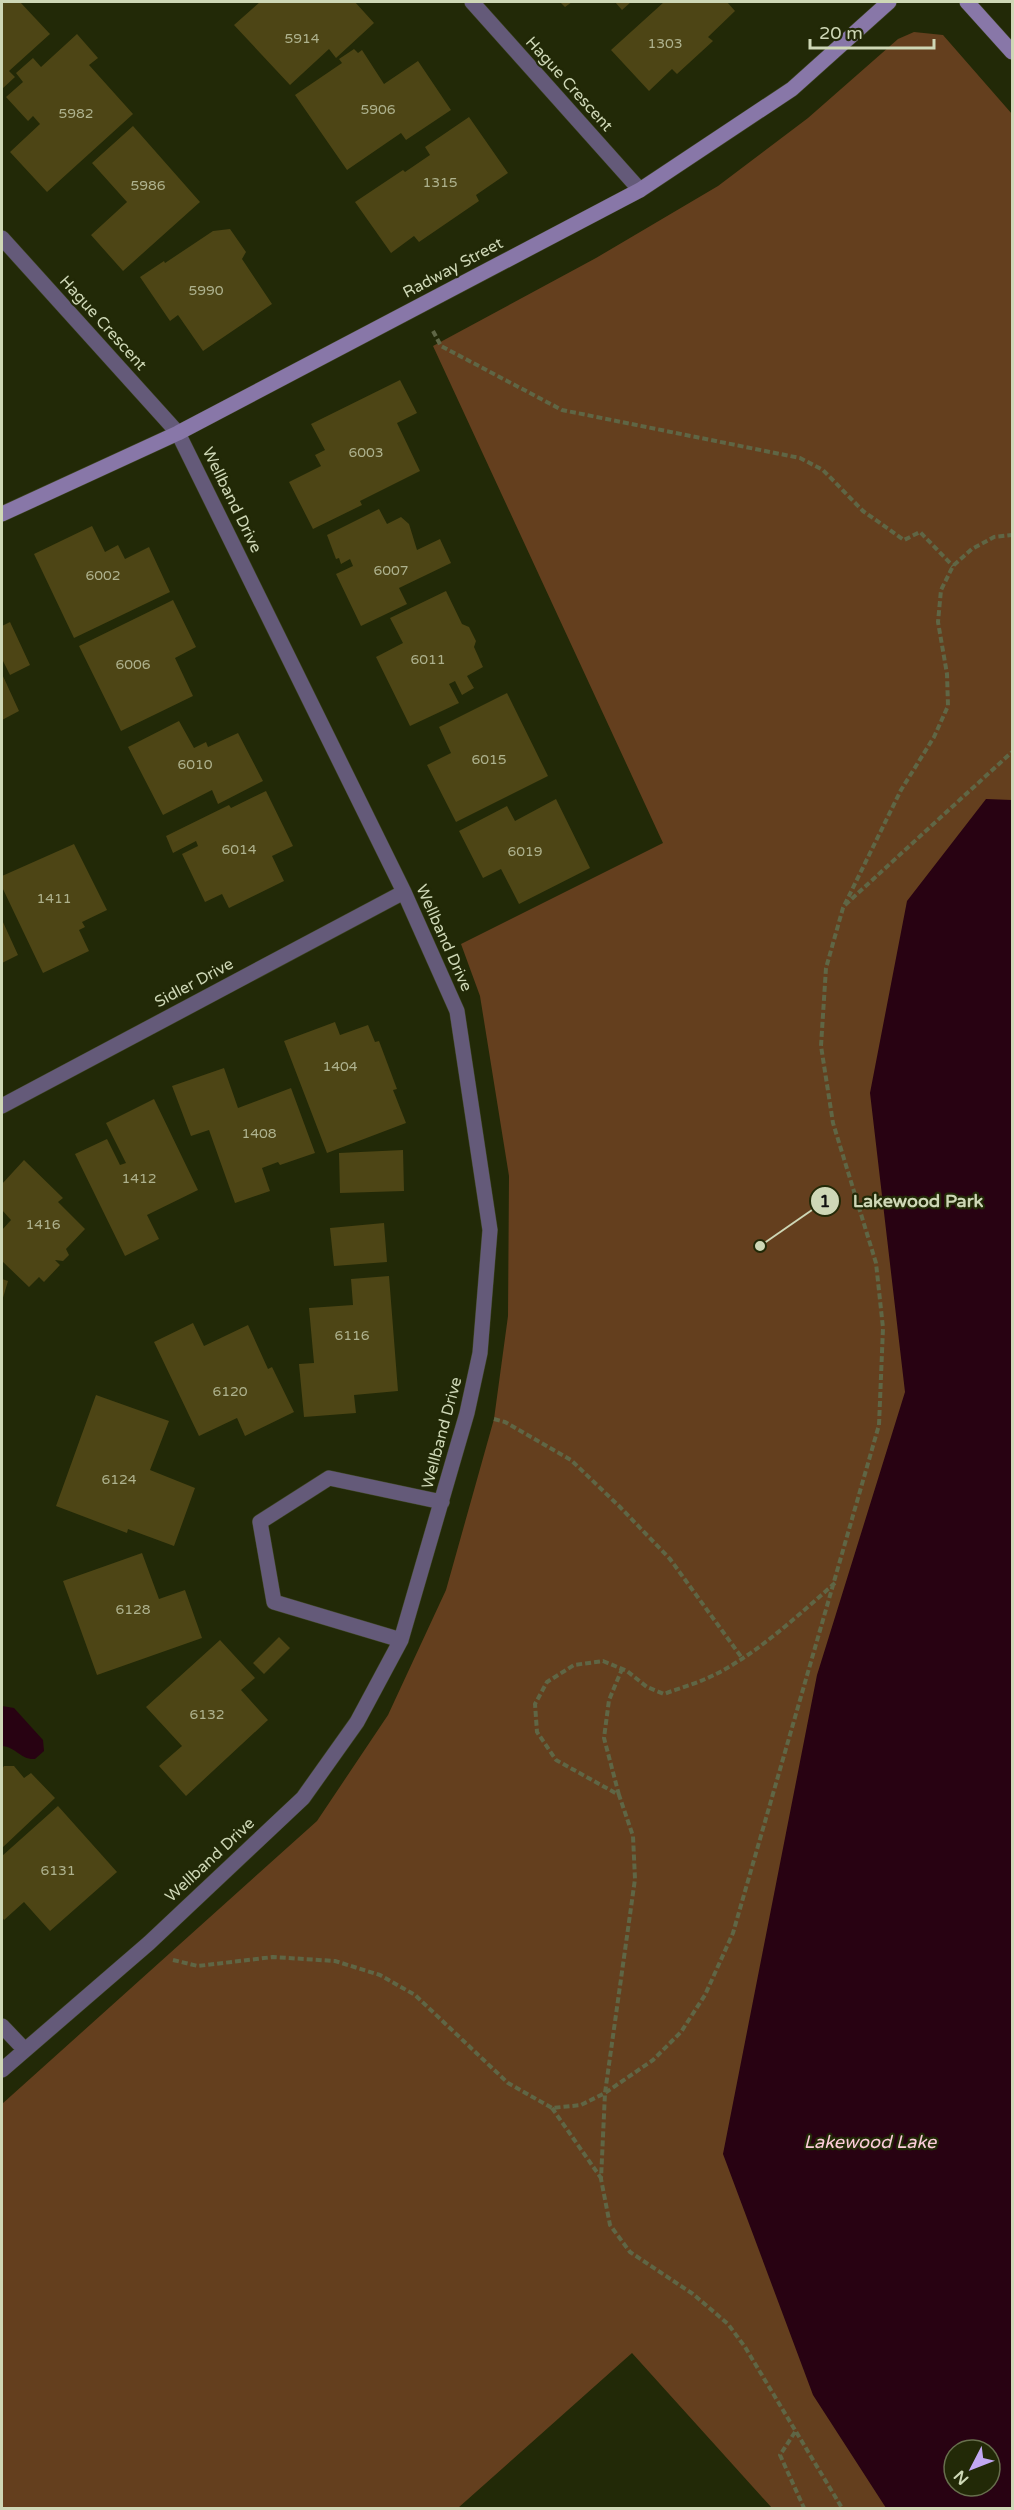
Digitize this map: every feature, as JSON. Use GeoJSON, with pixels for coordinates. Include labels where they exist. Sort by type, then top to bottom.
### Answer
{"type":"FeatureCollection","features":[{"type":"Feature","properties":{"kind":"street","name":"Hague Crescent"},"geometry":{"type":"LineString","coordinates":[[472,2],[640,190]]}},
{"type":"Feature","properties":{"kind":"street","name":"Radway Street"},"geometry":{"type":"LineString","coordinates":[[2,514],[178,433],[640,190],[792,89],[889,2]]}},
{"type":"Feature","properties":{"kind":"street"},"geometry":{"type":"LineString","coordinates":[[967,2],[1012,52]]}},
{"type":"Feature","properties":{"kind":"street","name":"Hague Crescent"},"geometry":{"type":"LineString","coordinates":[[2,238],[178,433]]}},
{"type":"Feature","properties":{"kind":"street","name":"Wellband Drive"},"geometry":{"type":"LineString","coordinates":[[2,2070],[149,1943],[303,1798],[357,1722],[401,1640],[467,1413],[480,1353],[490,1230],[457,1011],[404,892],[178,433]]}},
{"type":"Feature","properties":{"kind":"street","name":"Sidler Drive"},"geometry":{"type":"LineString","coordinates":[[2,1106],[404,892]]}},
{"type":"Feature","properties":{"kind":"street","name":"Wellband Drive"},"geometry":{"type":"LineString","coordinates":[[401,1640],[274,1602],[260,1522],[329,1478],[442,1502]]}},
{"type":"Feature","properties":{"kind":"street"},"geometry":{"type":"LineString","coordinates":[[2,2026],[24,2049]]}},
{"type":"Feature","properties":{"kind":"path"},"geometry":{"type":"LineString","coordinates":[[421,305],[441,346],[562,410],[800,458],[823,470],[863,512],[904,540],[920,532],[953,566]]}},
{"type":"Feature","properties":{"kind":"path"},"geometry":{"type":"LineString","coordinates":[[552,2108],[581,2105],[606,2093],[653,2060],[681,2032],[705,1995],[733,1932],[879,1425],[883,1328],[876,1263],[833,1123],[821,1046],[826,968],[843,908],[901,790],[934,737],[948,706],[938,622],[941,590],[953,566],[972,549],[994,537],[1012,535]]}},
{"type":"Feature","properties":{"kind":"path"},"geometry":{"type":"LineString","coordinates":[[843,908],[1012,752]]}},
{"type":"Feature","properties":{"kind":"path"},"geometry":{"type":"LineString","coordinates":[[467,1413],[505,1422],[571,1460],[670,1559],[742,1658]]}},
{"type":"Feature","properties":{"kind":"path"},"geometry":{"type":"LineString","coordinates":[[619,1795],[556,1760],[537,1732],[535,1704],[547,1682],[574,1665],[603,1661],[622,1669],[647,1687],[664,1694],[705,1679],[742,1658],[790,1623],[835,1583]]}},
{"type":"Feature","properties":{"kind":"path"},"geometry":{"type":"LineString","coordinates":[[622,1669],[609,1700],[604,1738],[633,1836],[635,1879],[606,2093],[601,2179],[610,2225],[630,2252],[693,2294],[728,2324],[745,2347],[842,2508]]}},
{"type":"Feature","properties":{"kind":"path"},"geometry":{"type":"LineString","coordinates":[[149,1943],[166,1959],[198,1966],[273,1957],[335,1960],[380,1975],[415,1995],[508,2083],[552,2108],[601,2179]]}},
{"type":"Feature","properties":{"kind":"path"},"geometry":{"type":"LineString","coordinates":[[795,2432],[780,2455],[804,2508]]}},
{"type":"Feature","properties":{"kind":"shaded area"},"geometry":{"type":"Polygon","coordinates":[[[914,32],[943,35],[1012,114],[1012,2508],[772,2508],[632,2353],[458,2508],[2,2508],[2,2104],[317,1821],[388,1715],[446,1590],[494,1419],[508,1316],[509,1176],[480,996],[461,944],[663,843],[433,346],[596,258],[718,186],[808,118],[898,39],[914,32]]]}},
{"type":"Feature","properties":{"kind":"water","name":"Lakewood Lake"},"geometry":{"type":"Polygon","coordinates":[[[986,799],[1012,800],[1012,2508],[886,2508],[813,2395],[723,2154],[817,1675],[905,1392],[870,1093],[907,901],[986,799]]]}},
{"type":"Feature","properties":{"kind":"water"},"geometry":{"type":"Polygon","coordinates":[[[2,1706],[14,1708],[43,1740],[44,1751],[35,1759],[26,1758],[2,1746],[2,1706]]]}},
{"type":"Feature","properties":{"kind":"building"},"geometry":{"type":"Polygon","coordinates":[[[2,2],[20,2],[50,34],[9,71],[15,77],[2,89],[2,2]]]}},
{"type":"Feature","properties":{"kind":"building"},"geometry":{"type":"Polygon","coordinates":[[[260,2],[355,2],[374,23],[336,58],[329,49],[290,85],[234,25],[260,2]]]}},
{"type":"Feature","properties":{"kind":"building"},"geometry":{"type":"Polygon","coordinates":[[[560,2],[572,2],[565,7],[560,2]]]}},
{"type":"Feature","properties":{"kind":"building"},"geometry":{"type":"Polygon","coordinates":[[[615,2],[631,2],[622,10],[615,2]]]}},
{"type":"Feature","properties":{"kind":"building"},"geometry":{"type":"Polygon","coordinates":[[[664,2],[727,2],[735,11],[708,37],[713,41],[677,74],[672,69],[649,91],[611,50],[664,2]]]}},
{"type":"Feature","properties":{"kind":"building"},"geometry":{"type":"Polygon","coordinates":[[[77,34],[98,58],[89,65],[133,114],[47,192],[10,152],[40,124],[33,116],[28,121],[6,97],[23,82],[16,73],[33,58],[41,67],[77,34]]]}},
{"type":"Feature","properties":{"kind":"building"},"geometry":{"type":"Polygon","coordinates":[[[354,49],[358,53],[362,50],[384,84],[418,61],[451,110],[406,140],[401,133],[347,170],[295,95],[342,63],[339,59],[354,49]]]}},
{"type":"Feature","properties":{"kind":"building"},"geometry":{"type":"Polygon","coordinates":[[[469,117],[508,173],[476,195],[479,201],[419,242],[414,236],[391,253],[355,202],[430,155],[425,147],[469,117]]]}},
{"type":"Feature","properties":{"kind":"building"},"geometry":{"type":"Polygon","coordinates":[[[133,126],[200,202],[123,271],[91,235],[127,202],[92,163],[133,126]]]}},
{"type":"Feature","properties":{"kind":"building"},"geometry":{"type":"Polygon","coordinates":[[[230,229],[246,252],[242,259],[272,304],[203,351],[178,315],[170,321],[140,277],[213,231],[230,229]]]}},
{"type":"Feature","properties":{"kind":"building"},"geometry":{"type":"Polygon","coordinates":[[[400,380],[417,413],[397,423],[420,471],[360,501],[362,505],[313,529],[289,482],[321,466],[315,455],[325,450],[311,424],[400,380]]]}},
{"type":"Feature","properties":{"kind":"building"},"geometry":{"type":"Polygon","coordinates":[[[379,509],[387,524],[401,517],[409,524],[417,550],[440,539],[451,563],[399,588],[407,604],[361,626],[336,574],[353,566],[350,559],[341,564],[339,558],[336,559],[327,535],[379,509]]]}},
{"type":"Feature","properties":{"kind":"building"},"geometry":{"type":"Polygon","coordinates":[[[92,526],[105,552],[118,545],[125,559],[149,547],[170,592],[74,638],[34,554],[92,526]]]}},
{"type":"Feature","properties":{"kind":"building"},"geometry":{"type":"Polygon","coordinates":[[[446,591],[462,624],[469,627],[476,641],[474,647],[483,667],[467,676],[474,688],[462,695],[455,681],[449,684],[459,703],[410,726],[376,657],[403,643],[390,618],[446,591]]]}},
{"type":"Feature","properties":{"kind":"building"},"geometry":{"type":"Polygon","coordinates":[[[173,600],[196,647],[175,658],[193,696],[121,731],[79,646],[173,600]]]}},
{"type":"Feature","properties":{"kind":"building"},"geometry":{"type":"Polygon","coordinates":[[[10,622],[30,665],[10,675],[2,659],[2,626],[10,622]]]}},
{"type":"Feature","properties":{"kind":"building"},"geometry":{"type":"Polygon","coordinates":[[[2,674],[19,711],[2,720],[2,674]]]}},
{"type":"Feature","properties":{"kind":"building"},"geometry":{"type":"Polygon","coordinates":[[[507,693],[548,776],[456,822],[427,765],[451,753],[439,727],[507,693]]]}},
{"type":"Feature","properties":{"kind":"building"},"geometry":{"type":"Polygon","coordinates":[[[179,721],[194,748],[206,742],[208,747],[238,733],[263,781],[218,804],[212,790],[163,815],[128,747],[179,721]]]}},
{"type":"Feature","properties":{"kind":"building"},"geometry":{"type":"Polygon","coordinates":[[[266,791],[293,846],[272,856],[284,881],[229,908],[222,894],[205,902],[182,854],[198,846],[196,841],[173,853],[166,836],[229,805],[231,808],[266,791]]]}},
{"type":"Feature","properties":{"kind":"building"},"geometry":{"type":"Polygon","coordinates":[[[556,799],[590,868],[519,904],[501,869],[483,878],[459,831],[507,806],[515,821],[556,799]]]}},
{"type":"Feature","properties":{"kind":"building"},"geometry":{"type":"Polygon","coordinates":[[[74,844],[107,910],[82,922],[85,927],[79,930],[89,951],[43,973],[2,887],[2,876],[74,844]]]}},
{"type":"Feature","properties":{"kind":"building"},"geometry":{"type":"Polygon","coordinates":[[[2,920],[18,955],[2,963],[2,920]]]}},
{"type":"Feature","properties":{"kind":"building"},"geometry":{"type":"Polygon","coordinates":[[[335,1022],[340,1035],[368,1025],[375,1042],[379,1041],[397,1089],[393,1090],[406,1123],[327,1153],[284,1041],[335,1022]]]}},
{"type":"Feature","properties":{"kind":"building"},"geometry":{"type":"Polygon","coordinates":[[[224,1068],[238,1108],[291,1088],[315,1153],[280,1165],[278,1162],[262,1168],[270,1191],[235,1203],[209,1130],[191,1136],[172,1086],[224,1068]]]}},
{"type":"Feature","properties":{"kind":"building"},"geometry":{"type":"Polygon","coordinates":[[[154,1099],[198,1190],[147,1215],[159,1239],[125,1256],[75,1154],[107,1139],[120,1165],[126,1163],[106,1123],[154,1099]]]}},
{"type":"Feature","properties":{"kind":"building"},"geometry":{"type":"Polygon","coordinates":[[[403,1150],[404,1191],[340,1193],[339,1153],[403,1150]]]}},
{"type":"Feature","properties":{"kind":"building"},"geometry":{"type":"Polygon","coordinates":[[[24,1160],[63,1198],[58,1202],[85,1229],[66,1249],[69,1255],[63,1261],[55,1260],[60,1265],[44,1282],[39,1277],[29,1287],[2,1261],[2,1230],[11,1220],[2,1210],[2,1184],[24,1160]]]}},
{"type":"Feature","properties":{"kind":"building"},"geometry":{"type":"Polygon","coordinates":[[[384,1223],[387,1262],[334,1266],[330,1228],[384,1223]]]}},
{"type":"Feature","properties":{"kind":"building"},"geometry":{"type":"Polygon","coordinates":[[[389,1276],[398,1391],[354,1395],[356,1413],[304,1417],[299,1364],[314,1363],[309,1308],[353,1305],[351,1279],[389,1276]]]}},
{"type":"Feature","properties":{"kind":"building"},"geometry":{"type":"Polygon","coordinates":[[[2,1279],[8,1281],[2,1301],[2,1279]]]}},
{"type":"Feature","properties":{"kind":"building"},"geometry":{"type":"Polygon","coordinates":[[[193,1323],[204,1346],[248,1325],[268,1369],[272,1367],[294,1412],[245,1436],[237,1418],[199,1436],[154,1342],[193,1323]]]}},
{"type":"Feature","properties":{"kind":"building"},"geometry":{"type":"Polygon","coordinates":[[[96,1395],[169,1421],[150,1470],[195,1488],[174,1546],[128,1529],[127,1533],[56,1506],[96,1395]]]}},
{"type":"Feature","properties":{"kind":"building"},"geometry":{"type":"Polygon","coordinates":[[[142,1553],[159,1599],[185,1590],[202,1638],[97,1675],[63,1581],[142,1553]]]}},
{"type":"Feature","properties":{"kind":"building"},"geometry":{"type":"Polygon","coordinates":[[[279,1637],[290,1648],[264,1674],[253,1663],[279,1637]]]}},
{"type":"Feature","properties":{"kind":"building"},"geometry":{"type":"Polygon","coordinates":[[[220,1640],[255,1678],[241,1690],[268,1720],[186,1796],[159,1766],[182,1746],[146,1707],[220,1640]]]}},
{"type":"Feature","properties":{"kind":"building"},"geometry":{"type":"Polygon","coordinates":[[[4,1766],[14,1766],[24,1778],[31,1773],[55,1798],[2,1848],[2,1769],[4,1766]]]}},
{"type":"Feature","properties":{"kind":"building"},"geometry":{"type":"Polygon","coordinates":[[[58,1806],[117,1872],[50,1931],[24,1902],[4,1920],[2,1917],[2,1856],[58,1806]]]}},
{"type":"Feature","properties":{"kind":"place","name":"Lakewood Park"},"geometry":{"type":"Point","coordinates":[760,1246]}}]}
